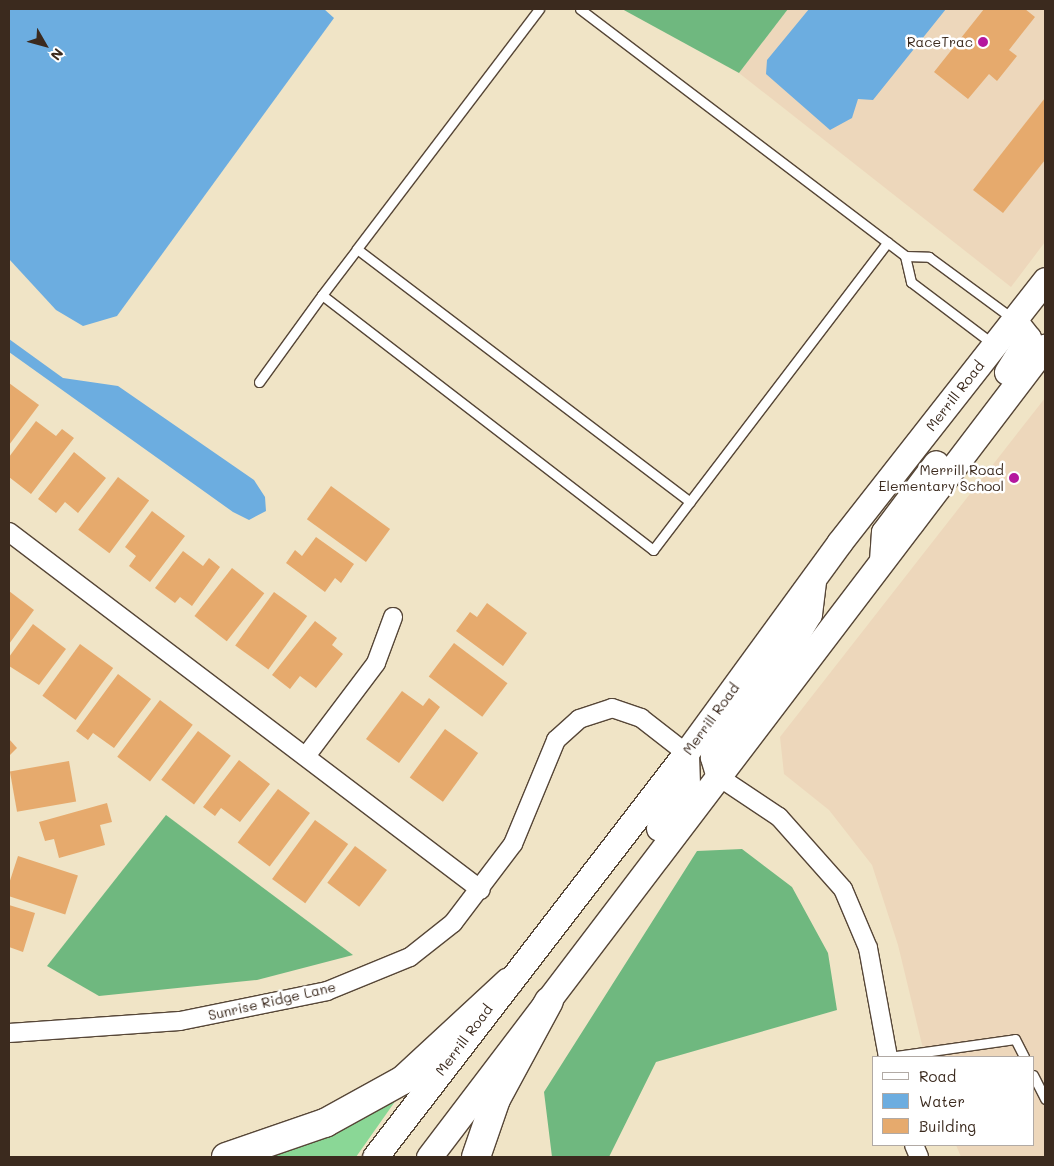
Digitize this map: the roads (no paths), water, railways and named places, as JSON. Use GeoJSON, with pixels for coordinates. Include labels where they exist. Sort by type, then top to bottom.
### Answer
{"type":"FeatureCollection","features":[{"type":"Feature","properties":{"kind":"highway"},"geometry":{"type":"LineString","coordinates":[[226,1157],[325,1123],[402,1080],[509,982]]}},
{"type":"Feature","properties":{"kind":"highway"},"geometry":{"type":"LineString","coordinates":[[476,1157],[496,1099],[549,1001]]}},
{"type":"Feature","properties":{"kind":"main road","name":"Merrill Road"},"geometry":{"type":"LineString","coordinates":[[375,1157],[686,753],[813,578],[1045,280]]}},
{"type":"Feature","properties":{"kind":"main road"},"geometry":{"type":"LineString","coordinates":[[882,563],[883,538],[890,522],[1025,348],[1028,338],[1014,320]]}},
{"type":"Feature","properties":{"kind":"main road"},"geometry":{"type":"LineString","coordinates":[[429,1157],[1045,347]]}},
{"type":"Feature","properties":{"kind":"main road"},"geometry":{"type":"LineString","coordinates":[[719,777],[713,757],[715,744],[795,637],[809,614],[813,578]]}},
{"type":"Feature","properties":{"kind":"main road"},"geometry":{"type":"LineString","coordinates":[[568,976],[569,949],[678,803],[687,784],[686,753]]}},
{"type":"Feature","properties":{"kind":"street"},"geometry":{"type":"LineString","coordinates":[[9,532],[482,890]]}},
{"type":"Feature","properties":{"kind":"street"},"geometry":{"type":"LineString","coordinates":[[306,756],[376,663],[393,617]]}},
{"type":"Feature","properties":{"kind":"street","name":"Sunrise Ridge Lane"},"geometry":{"type":"LineString","coordinates":[[9,1033],[180,1021],[327,991],[410,957],[453,923],[482,890],[513,844],[556,740],[579,719],[612,708],[641,718],[686,753]]}},
{"type":"Feature","properties":{"kind":"street"},"geometry":{"type":"LineString","coordinates":[[719,777],[779,817],[843,889],[868,948],[889,1056]]}},
{"type":"Feature","properties":{"kind":"lane"},"geometry":{"type":"LineString","coordinates":[[259,382],[322,295],[538,9]]}},
{"type":"Feature","properties":{"kind":"lane"},"geometry":{"type":"LineString","coordinates":[[580,9],[905,256],[930,257],[1014,320]]}},
{"type":"Feature","properties":{"kind":"lane"},"geometry":{"type":"LineString","coordinates":[[322,295],[653,550],[888,242]]}},
{"type":"Feature","properties":{"kind":"lane"},"geometry":{"type":"LineString","coordinates":[[357,249],[690,502]]}},
{"type":"Feature","properties":{"kind":"lane"},"geometry":{"type":"LineString","coordinates":[[905,256],[911,282],[994,345]]}},
{"type":"Feature","properties":{"kind":"lane"},"geometry":{"type":"LineString","coordinates":[[896,1056],[1015,1039],[1024,1056]]}},
{"type":"Feature","properties":{"kind":"lane"},"geometry":{"type":"LineString","coordinates":[[1034,1076],[1045,1099]]}},
{"type":"Feature","properties":{"kind":"water"},"geometry":{"type":"Polygon","coordinates":[[[9,9],[324,9],[334,18],[117,316],[83,326],[56,310],[9,259],[9,9]]]}},
{"type":"Feature","properties":{"kind":"water"},"geometry":{"type":"Polygon","coordinates":[[[809,9],[946,9],[873,100],[858,99],[852,118],[830,130],[766,74],[767,60],[809,9]]]}},
{"type":"Feature","properties":{"kind":"water"},"geometry":{"type":"Polygon","coordinates":[[[9,339],[63,378],[118,386],[254,480],[265,497],[266,511],[249,520],[233,512],[9,352],[9,339]]]}},
{"type":"Feature","properties":{"kind":"place","name":"RaceTrac"},"geometry":{"type":"Point","coordinates":[983,42]}},
{"type":"Feature","properties":{"kind":"place","name":"Merrill Road Elementary School"},"geometry":{"type":"Point","coordinates":[1014,478]}}]}
